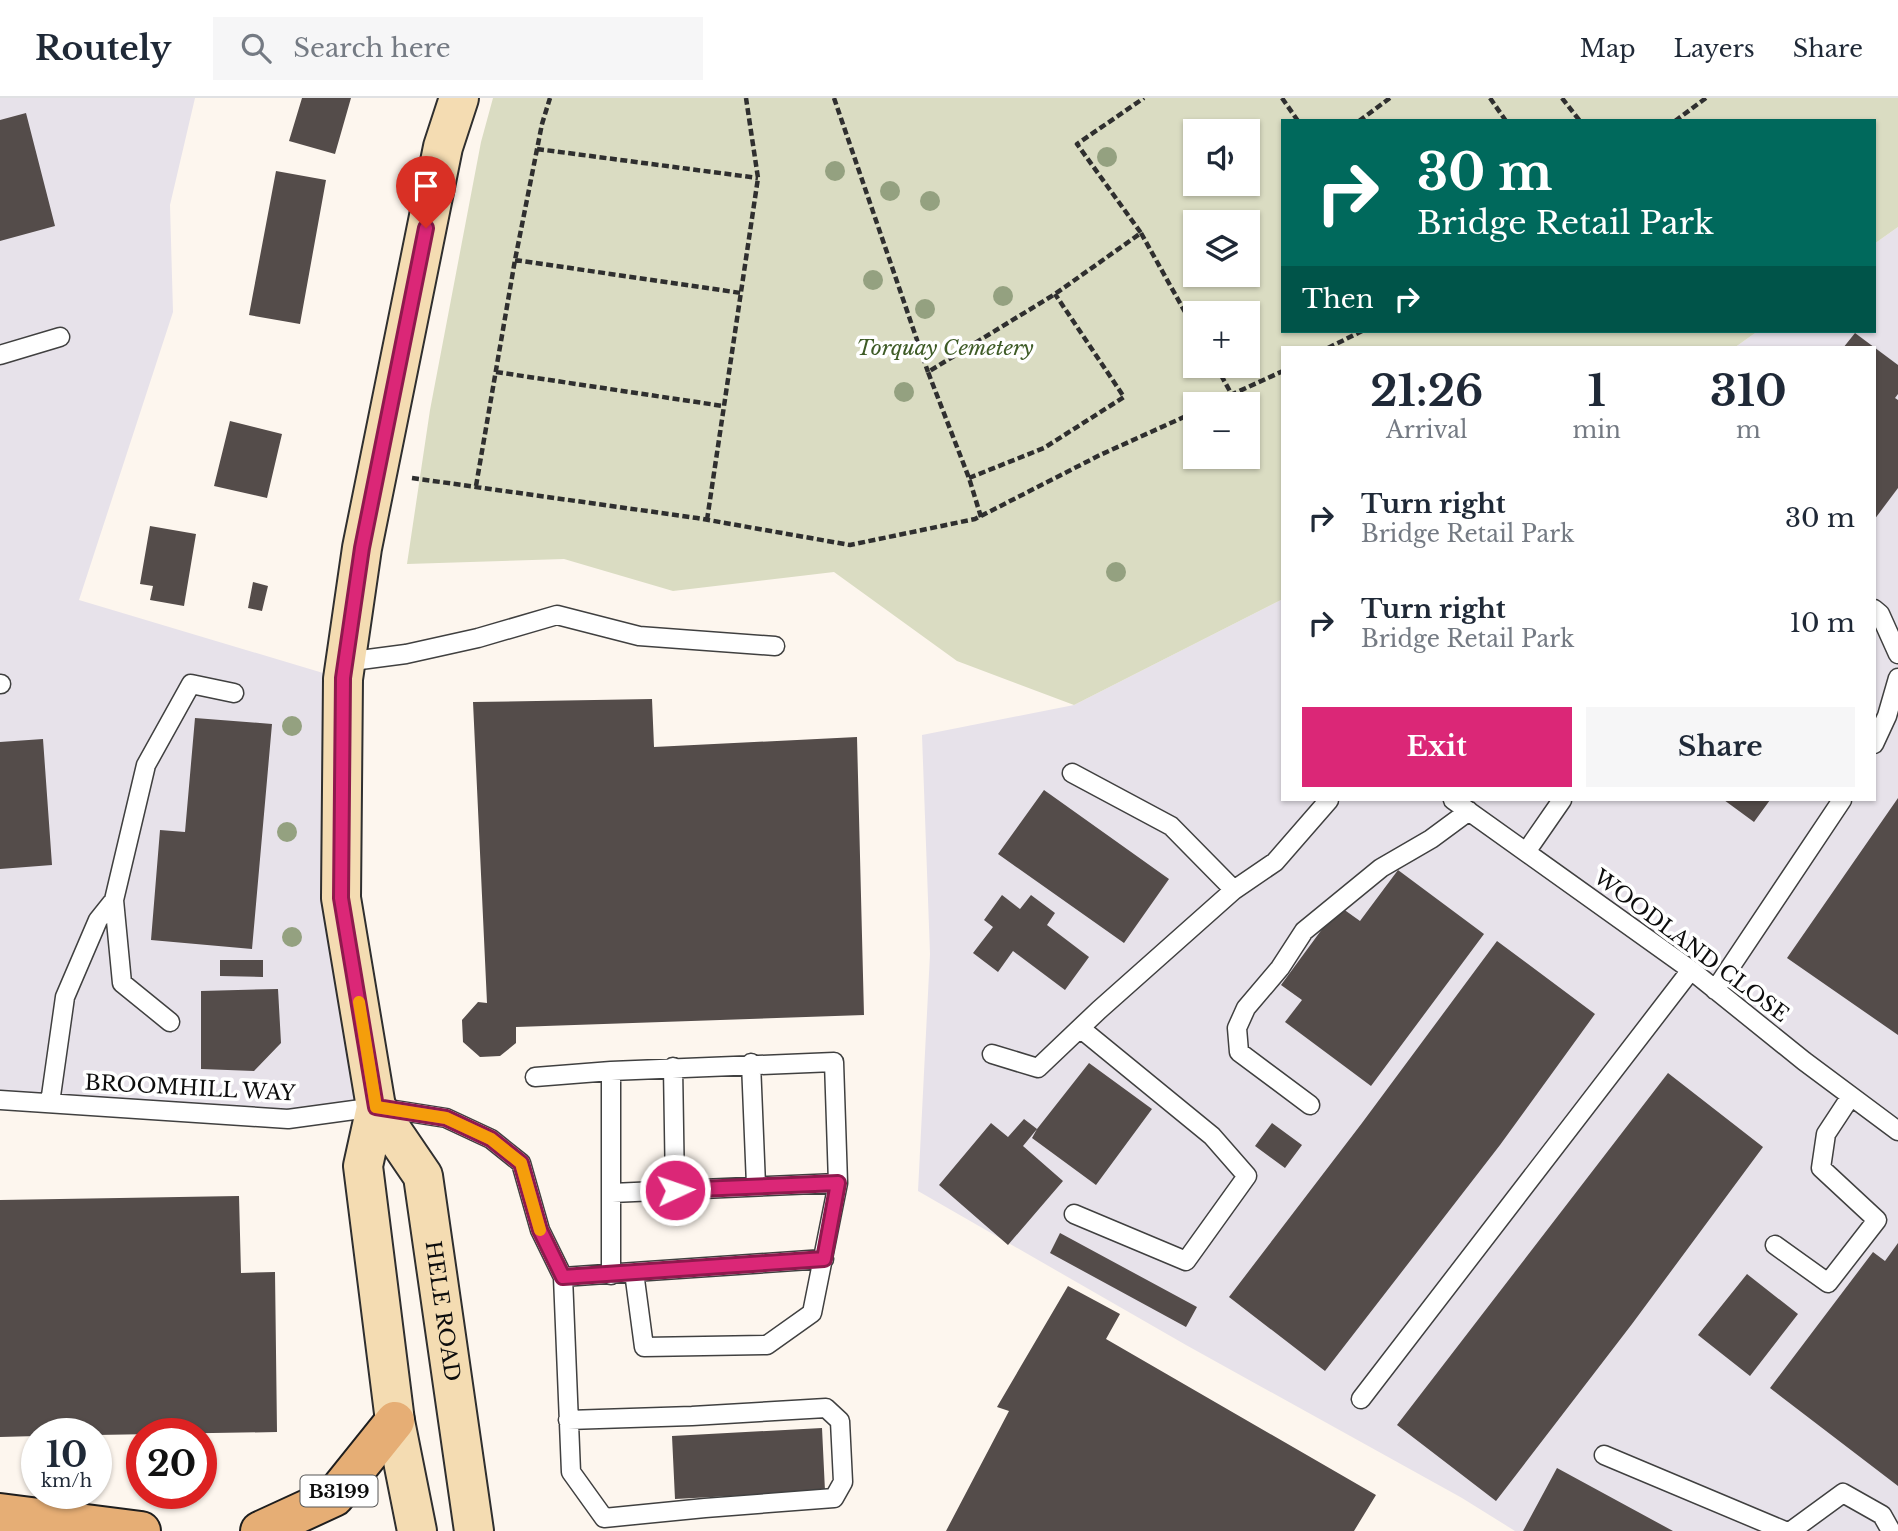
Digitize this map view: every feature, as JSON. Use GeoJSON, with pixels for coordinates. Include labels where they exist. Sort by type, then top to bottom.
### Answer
{"type":"FeatureCollection","features":[{"type":"Feature","properties":{"kind":"main road","name":"HELE ROAD"},"geometry":{"type":"LineString","coordinates":[[417,1531],[395,1421],[363,1166],[376,1107],[341,898],[343,678],[362,548],[377,472],[443,146],[459,98]]}},
{"type":"Feature","properties":{"kind":"main road","name":"HELE ROAD"},"geometry":{"type":"LineString","coordinates":[[376,1107],[423,1175],[474,1531]]}},
{"type":"Feature","properties":{"kind":"main road","name":"B3199"},"geometry":{"type":"LineString","coordinates":[[260,1531],[334,1497],[395,1421]]}},
{"type":"Feature","properties":{"kind":"main road"},"geometry":{"type":"LineString","coordinates":[[0,1513],[141,1531]]}},
{"type":"Feature","properties":{"kind":"lane"},"geometry":{"type":"LineString","coordinates":[[0,355],[60,337]]}},
{"type":"Feature","properties":{"kind":"lane"},"geometry":{"type":"LineString","coordinates":[[1876,611],[1898,654]]}},
{"type":"Feature","properties":{"kind":"lane"},"geometry":{"type":"LineString","coordinates":[[345,662],[406,654],[478,638],[557,615],[639,636],[775,646]]}},
{"type":"Feature","properties":{"kind":"lane"},"geometry":{"type":"LineString","coordinates":[[1876,739],[1898,678]]}},
{"type":"Feature","properties":{"kind":"lane"},"geometry":{"type":"LineString","coordinates":[[170,1022],[122,983],[114,900],[146,765],[191,684],[234,693]]}},
{"type":"Feature","properties":{"kind":"lane"},"geometry":{"type":"LineString","coordinates":[[1072,773],[1171,826],[1234,890]]}},
{"type":"Feature","properties":{"kind":"lane"},"geometry":{"type":"LineString","coordinates":[[992,1055],[1038,1068],[1234,890],[1275,862],[1328,801]]}},
{"type":"Feature","properties":{"kind":"lane","name":"WOODLAND CLOSE"},"geometry":{"type":"LineString","coordinates":[[1454,801],[1691,970],[1898,1131]]}},
{"type":"Feature","properties":{"kind":"lane"},"geometry":{"type":"LineString","coordinates":[[1526,852],[1561,801]]}},
{"type":"Feature","properties":{"kind":"lane"},"geometry":{"type":"LineString","coordinates":[[1715,990],[1841,801]]}},
{"type":"Feature","properties":{"kind":"lane"},"geometry":{"type":"LineString","coordinates":[[1310,1105],[1239,1052],[1237,1028],[1246,1008],[1280,968],[1304,931],[1381,868],[1431,839],[1469,811]]}},
{"type":"Feature","properties":{"kind":"lane"},"geometry":{"type":"LineString","coordinates":[[50,1103],[65,997],[98,920],[114,900]]}},
{"type":"Feature","properties":{"kind":"lane"},"geometry":{"type":"LineString","coordinates":[[1361,1399],[1691,970]]}},
{"type":"Feature","properties":{"kind":"lane"},"geometry":{"type":"LineString","coordinates":[[1074,1214],[1186,1261],[1247,1176],[1212,1136],[1080,1028]]}},
{"type":"Feature","properties":{"kind":"lane"},"geometry":{"type":"LineString","coordinates":[[535,1077],[751,1063],[834,1062],[838,1183],[812,1313],[767,1345],[644,1347],[634,1272]]}},
{"type":"Feature","properties":{"kind":"lane"},"geometry":{"type":"LineString","coordinates":[[751,1063],[756,1185]]}},
{"type":"Feature","properties":{"kind":"lane"},"geometry":{"type":"LineString","coordinates":[[673,1068],[675,1190]]}},
{"type":"Feature","properties":{"kind":"lane"},"geometry":{"type":"LineString","coordinates":[[611,1071],[611,1275]]}},
{"type":"Feature","properties":{"kind":"lane"},"geometry":{"type":"LineString","coordinates":[[1775,1245],[1828,1283],[1877,1220],[1821,1168],[1826,1134],[1851,1096]]}},
{"type":"Feature","properties":{"kind":"lane","name":"BROOMHILL WAY"},"geometry":{"type":"LineString","coordinates":[[0,1100],[288,1119],[376,1107],[446,1118],[491,1139],[521,1163],[540,1230],[563,1277]]}},
{"type":"Feature","properties":{"kind":"lane"},"geometry":{"type":"LineString","coordinates":[[612,1193],[838,1183]]}},
{"type":"Feature","properties":{"kind":"lane"},"geometry":{"type":"LineString","coordinates":[[568,1420],[827,1408],[839,1421],[844,1482],[834,1498],[604,1518],[571,1472],[568,1420],[563,1277],[824,1259]]}},
{"type":"Feature","properties":{"kind":"lane"},"geometry":{"type":"LineString","coordinates":[[1604,1455],[1785,1531]]}},
{"type":"Feature","properties":{"kind":"lane"},"geometry":{"type":"LineString","coordinates":[[1791,1531],[1843,1493],[1882,1515],[1891,1531]]}},
{"type":"Feature","properties":{"kind":"path"},"geometry":{"type":"LineString","coordinates":[[476,486],[515,260],[550,98]]}},
{"type":"Feature","properties":{"kind":"path"},"geometry":{"type":"LineString","coordinates":[[707,520],[758,178],[746,98]]}},
{"type":"Feature","properties":{"kind":"path"},"geometry":{"type":"LineString","coordinates":[[834,98],[981,517]]}},
{"type":"Feature","properties":{"kind":"path"},"geometry":{"type":"LineString","coordinates":[[1144,98],[1077,144],[1141,233],[1183,308]]}},
{"type":"Feature","properties":{"kind":"path"},"geometry":{"type":"LineString","coordinates":[[1282,98],[1297,119]]}},
{"type":"Feature","properties":{"kind":"path"},"geometry":{"type":"LineString","coordinates":[[1362,119],[1390,98]]}},
{"type":"Feature","properties":{"kind":"path"},"geometry":{"type":"LineString","coordinates":[[1490,98],[1505,119]]}},
{"type":"Feature","properties":{"kind":"path"},"geometry":{"type":"LineString","coordinates":[[1562,98],[1578,119]]}},
{"type":"Feature","properties":{"kind":"path"},"geometry":{"type":"LineString","coordinates":[[1678,119],[1706,98]]}},
{"type":"Feature","properties":{"kind":"path"},"geometry":{"type":"LineString","coordinates":[[537,149],[758,178]]}},
{"type":"Feature","properties":{"kind":"path"},"geometry":{"type":"LineString","coordinates":[[928,372],[1055,293],[1141,233]]}},
{"type":"Feature","properties":{"kind":"path"},"geometry":{"type":"LineString","coordinates":[[515,260],[741,293]]}},
{"type":"Feature","properties":{"kind":"path"},"geometry":{"type":"LineString","coordinates":[[969,478],[1044,447],[1124,397],[1055,293]]}},
{"type":"Feature","properties":{"kind":"path"},"geometry":{"type":"LineString","coordinates":[[1332,346],[1358,333]]}},
{"type":"Feature","properties":{"kind":"path"},"geometry":{"type":"LineString","coordinates":[[496,372],[723,406]]}},
{"type":"Feature","properties":{"kind":"path"},"geometry":{"type":"LineString","coordinates":[[1239,392],[1281,373]]}},
{"type":"Feature","properties":{"kind":"path"},"geometry":{"type":"LineString","coordinates":[[377,472],[476,486],[518,495],[707,520],[850,545],[981,517],[1100,454],[1183,416]]}},
{"type":"Feature","properties":{"kind":"shaded area"},"geometry":{"type":"Polygon","coordinates":[[[0,98],[195,98],[170,205],[173,312],[79,600],[343,679],[376,1107],[288,1119],[0,1100],[0,98]]]}},
{"type":"Feature","properties":{"kind":"shaded area"},"geometry":{"type":"Polygon","coordinates":[[[1898,227],[1898,1531],[1515,1531],[1462,1498],[1186,1345],[918,1191],[930,954],[922,735],[1074,705],[1281,600],[1281,801],[1876,801],[1876,346],[1737,346],[1755,333],[1876,333],[1876,243],[1898,227]]]}},
{"type":"Feature","properties":{"kind":"green space","name":"Torquay Cemetery"},"geometry":{"type":"Polygon","coordinates":[[[493,98],[1898,98],[1898,227],[1876,243],[1876,119],[1281,119],[1281,333],[1755,333],[1737,346],[1281,346],[1281,600],[1074,705],[957,661],[834,572],[673,591],[564,559],[407,564],[430,410],[481,142],[493,98]]]}},
{"type":"Feature","properties":{"kind":"building"},"geometry":{"type":"Polygon","coordinates":[[[302,98],[351,98],[335,154],[289,141],[302,98]]]}},
{"type":"Feature","properties":{"kind":"building"},"geometry":{"type":"Polygon","coordinates":[[[26,113],[55,226],[0,241],[0,120],[26,113]]]}},
{"type":"Feature","properties":{"kind":"building"},"geometry":{"type":"Polygon","coordinates":[[[276,171],[326,180],[300,324],[249,315],[276,171]]]}},
{"type":"Feature","properties":{"kind":"building"},"geometry":{"type":"Polygon","coordinates":[[[1855,333],[1872,346],[1845,346],[1855,333]]]}},
{"type":"Feature","properties":{"kind":"building"},"geometry":{"type":"Polygon","coordinates":[[[1876,349],[1898,365],[1898,394],[1895,398],[1898,400],[1898,488],[1876,517],[1876,349]]]}},
{"type":"Feature","properties":{"kind":"building"},"geometry":{"type":"Polygon","coordinates":[[[230,421],[282,434],[267,498],[214,486],[230,421]]]}},
{"type":"Feature","properties":{"kind":"building"},"geometry":{"type":"Polygon","coordinates":[[[150,526],[196,534],[184,606],[150,600],[153,586],[140,584],[150,526]]]}},
{"type":"Feature","properties":{"kind":"building"},"geometry":{"type":"Polygon","coordinates":[[[253,582],[268,586],[262,611],[248,608],[253,582]]]}},
{"type":"Feature","properties":{"kind":"building"},"geometry":{"type":"Polygon","coordinates":[[[652,699],[654,747],[857,737],[864,1015],[516,1027],[516,1043],[500,1056],[480,1057],[463,1042],[462,1020],[478,1002],[487,1003],[473,702],[652,699]]]}},
{"type":"Feature","properties":{"kind":"building"},"geometry":{"type":"Polygon","coordinates":[[[195,718],[272,724],[252,949],[151,940],[160,830],[185,832],[195,718]]]}},
{"type":"Feature","properties":{"kind":"building"},"geometry":{"type":"Polygon","coordinates":[[[43,739],[52,865],[0,869],[0,742],[43,739]]]}},
{"type":"Feature","properties":{"kind":"building"},"geometry":{"type":"Polygon","coordinates":[[[1044,790],[1169,879],[1124,943],[998,854],[1044,790]]]}},
{"type":"Feature","properties":{"kind":"building"},"geometry":{"type":"Polygon","coordinates":[[[1898,798],[1898,1035],[1787,958],[1898,798]]]}},
{"type":"Feature","properties":{"kind":"building"},"geometry":{"type":"Polygon","coordinates":[[[1725,801],[1769,801],[1754,822],[1725,801]]]}},
{"type":"Feature","properties":{"kind":"building"},"geometry":{"type":"Polygon","coordinates":[[[1398,870],[1484,934],[1371,1086],[1285,1022],[1302,1000],[1281,985],[1339,906],[1360,921],[1398,870]]]}},
{"type":"Feature","properties":{"kind":"building"},"geometry":{"type":"Polygon","coordinates":[[[1002,895],[1020,909],[1031,895],[1055,913],[1047,925],[1089,957],[1065,990],[1013,951],[998,972],[973,953],[993,927],[984,920],[1002,895]]]}},
{"type":"Feature","properties":{"kind":"building"},"geometry":{"type":"Polygon","coordinates":[[[1497,941],[1595,1014],[1500,1145],[1325,1371],[1229,1297],[1497,941]]]}},
{"type":"Feature","properties":{"kind":"building"},"geometry":{"type":"Polygon","coordinates":[[[220,960],[263,960],[263,977],[220,976],[220,960]]]}},
{"type":"Feature","properties":{"kind":"building"},"geometry":{"type":"Polygon","coordinates":[[[278,989],[281,1043],[254,1071],[201,1069],[201,991],[278,989]]]}},
{"type":"Feature","properties":{"kind":"building"},"geometry":{"type":"Polygon","coordinates":[[[1089,1063],[1152,1109],[1096,1185],[1032,1138],[1089,1063]]]}},
{"type":"Feature","properties":{"kind":"building"},"geometry":{"type":"Polygon","coordinates":[[[1668,1073],[1763,1147],[1496,1501],[1397,1425],[1668,1073]]]}},
{"type":"Feature","properties":{"kind":"building"},"geometry":{"type":"Polygon","coordinates":[[[1024,1119],[1037,1129],[1023,1146],[1063,1181],[1008,1245],[939,1185],[991,1123],[1008,1137],[1024,1119]]]}},
{"type":"Feature","properties":{"kind":"building"},"geometry":{"type":"Polygon","coordinates":[[[1272,1123],[1302,1145],[1285,1168],[1255,1146],[1272,1123]]]}},
{"type":"Feature","properties":{"kind":"building"},"geometry":{"type":"Polygon","coordinates":[[[239,1196],[241,1273],[275,1272],[277,1432],[217,1433],[217,1418],[126,1418],[126,1435],[112,1435],[112,1418],[21,1418],[21,1436],[0,1437],[0,1200],[239,1196]]]}},
{"type":"Feature","properties":{"kind":"building"},"geometry":{"type":"Polygon","coordinates":[[[1060,1233],[1197,1307],[1186,1327],[1050,1253],[1060,1233]]]}},
{"type":"Feature","properties":{"kind":"building"},"geometry":{"type":"Polygon","coordinates":[[[1898,1243],[1898,1486],[1770,1388],[1873,1252],[1885,1261],[1898,1243]]]}},
{"type":"Feature","properties":{"kind":"building"},"geometry":{"type":"Polygon","coordinates":[[[1747,1274],[1798,1314],[1750,1376],[1698,1335],[1747,1274]]]}},
{"type":"Feature","properties":{"kind":"building"},"geometry":{"type":"Polygon","coordinates":[[[1068,1286],[1120,1314],[1106,1339],[1376,1495],[1354,1531],[946,1531],[1009,1411],[997,1407],[1068,1286]]]}},
{"type":"Feature","properties":{"kind":"building"},"geometry":{"type":"Polygon","coordinates":[[[822,1428],[825,1491],[675,1499],[672,1436],[822,1428]]]}},
{"type":"Feature","properties":{"kind":"building"},"geometry":{"type":"Polygon","coordinates":[[[1557,1468],[1673,1531],[1523,1531],[1557,1468]]]}},
{"type":"Feature","properties":{"kind":"slow traffic"},"geometry":{"type":"LineString","coordinates":[[359,1002],[376,1107],[446,1118],[491,1139],[521,1163],[540,1230]]}},
{"type":"Feature","properties":{"kind":"route"},"geometry":{"type":"LineString","coordinates":[[426,228],[362,548],[343,678],[341,898],[376,1107],[446,1118],[491,1139],[521,1163],[540,1230],[563,1277],[824,1259],[838,1183],[675,1190]]}}]}
